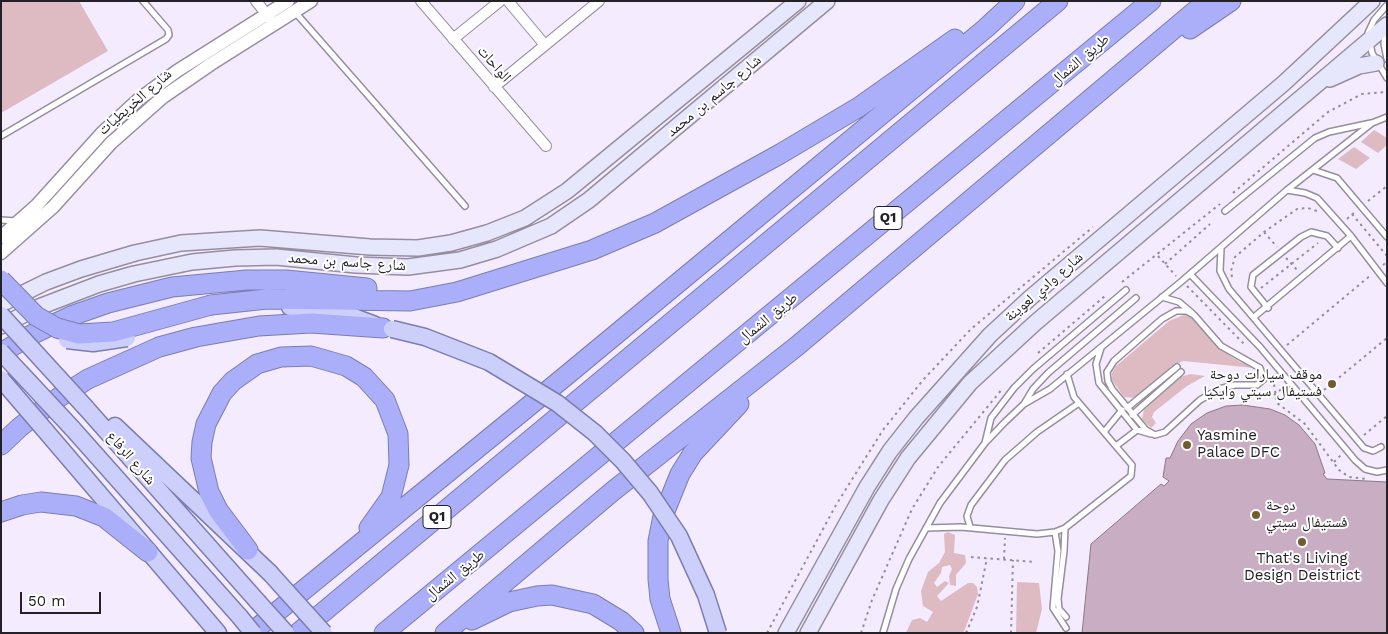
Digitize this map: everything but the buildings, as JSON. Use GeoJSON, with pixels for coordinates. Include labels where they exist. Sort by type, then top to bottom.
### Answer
{"type":"FeatureCollection","features":[{"type":"Feature","properties":{"kind":"highway"},"geometry":{"type":"LineString","coordinates":[[1,280],[36,316],[57,328],[79,334],[113,332],[248,300],[294,298],[410,300],[457,292],[592,250],[693,204],[859,107],[1009,1]]}},
{"type":"Feature","properties":{"kind":"highway"},"geometry":{"type":"LineString","coordinates":[[252,633],[986,28],[1015,1]]}},
{"type":"Feature","properties":{"kind":"highway","name":"Q1"},"geometry":{"type":"LineString","coordinates":[[298,633],[1058,1]]}},
{"type":"Feature","properties":{"kind":"highway","name":"طريق الشمال"},"geometry":{"type":"LineString","coordinates":[[384,633],[1151,1]]}},
{"type":"Feature","properties":{"kind":"highway"},"geometry":{"type":"LineString","coordinates":[[445,633],[613,491],[797,346],[1207,1]]}},
{"type":"Feature","properties":{"kind":"highway"},"geometry":{"type":"LineString","coordinates":[[1132,66],[1231,1]]}},
{"type":"Feature","properties":{"kind":"highway"},"geometry":{"type":"LineString","coordinates":[[1,352],[31,334],[71,316],[108,303],[172,288],[247,280],[286,280],[356,288],[400,289],[498,280]]}},
{"type":"Feature","properties":{"kind":"highway"},"geometry":{"type":"LineString","coordinates":[[1,445],[20,427],[58,398],[88,380],[159,348],[204,335],[267,325],[345,324],[387,328]]}},
{"type":"Feature","properties":{"kind":"highway"},"geometry":{"type":"LineString","coordinates":[[671,633],[660,599],[657,560],[663,516],[672,492],[693,453],[707,436],[797,346]]}},
{"type":"Feature","properties":{"kind":"highway"},"geometry":{"type":"LineString","coordinates":[[248,550],[218,510],[209,492],[201,458],[206,424],[222,393],[257,364],[281,356],[311,356],[346,366],[364,377],[385,400],[398,434],[399,466],[391,497],[379,516],[343,558]]}},
{"type":"Feature","properties":{"kind":"highway"},"geometry":{"type":"LineString","coordinates":[[1,512],[22,505],[41,502],[76,506],[104,517],[148,552]]}},
{"type":"Feature","properties":{"kind":"highway"},"geometry":{"type":"LineString","coordinates":[[451,633],[509,602],[552,595],[592,604],[621,621],[634,633]]}},
{"type":"Feature","properties":{"kind":"main road","name":"شارع جاسم بن محمد"},"geometry":{"type":"LineString","coordinates":[[1,326],[39,307],[99,284],[134,274],[192,262],[276,257],[356,265],[408,267],[460,260],[498,249],[551,226],[589,200],[826,1]]}},
{"type":"Feature","properties":{"kind":"main road","name":"شارع وادي لعوينة"},"geometry":{"type":"LineString","coordinates":[[786,633],[867,487],[890,451],[916,418],[978,348],[1030,298],[1284,83],[1372,1]]}},
{"type":"Feature","properties":{"kind":"main road","name":"شارع جاسم بن محمد"},"geometry":{"type":"LineString","coordinates":[[1,304],[46,282],[81,269],[135,253],[181,243],[260,238],[370,247],[418,248],[451,243],[487,233],[524,218],[574,186],[794,4]]}},
{"type":"Feature","properties":{"kind":"main road","name":"شارع وادي لعوينة"},"geometry":{"type":"LineString","coordinates":[[808,633],[881,500],[908,458],[970,383],[1035,323],[1116,257],[1275,118],[1387,26]]}},
{"type":"Feature","properties":{"kind":"main road"},"geometry":{"type":"LineString","coordinates":[[1316,86],[1351,69],[1382,61]]}},
{"type":"Feature","properties":{"kind":"main road"},"geometry":{"type":"LineString","coordinates":[[1,292],[32,324],[43,331],[75,342],[93,343],[115,340],[212,310],[292,307],[343,313],[387,328],[425,337],[489,362],[557,402],[594,433],[623,461],[679,536],[706,595],[718,633]]}},
{"type":"Feature","properties":{"kind":"main road","name":"شارع الرفاع"},"geometry":{"type":"LineString","coordinates":[[1,315],[88,409],[286,633]]}},
{"type":"Feature","properties":{"kind":"main road","name":"شارع الرفاع"},"geometry":{"type":"LineString","coordinates":[[1,352],[72,428],[240,617],[252,633]]}},
{"type":"Feature","properties":{"kind":"main road"},"geometry":{"type":"LineString","coordinates":[[1,379],[218,633]]}},
{"type":"Feature","properties":{"kind":"main road"},"geometry":{"type":"LineString","coordinates":[[88,409],[115,426],[248,550],[324,633]]}},
{"type":"Feature","properties":{"kind":"street"},"geometry":{"type":"LineString","coordinates":[[256,1],[271,20]]}},
{"type":"Feature","properties":{"kind":"street","name":"شارع الخريطيات"},"geometry":{"type":"LineString","coordinates":[[1,253],[52,207],[111,143],[145,112],[186,80],[271,20],[292,6],[311,1]]}},
{"type":"Feature","properties":{"kind":"street","name":"الواحات"},"geometry":{"type":"LineString","coordinates":[[420,1],[546,146]]}},
{"type":"Feature","properties":{"kind":"street"},"geometry":{"type":"LineString","coordinates":[[453,39],[500,1]]}},
{"type":"Feature","properties":{"kind":"street"},"geometry":{"type":"LineString","coordinates":[[508,1],[545,45]]}},
{"type":"Feature","properties":{"kind":"street"},"geometry":{"type":"LineString","coordinates":[[494,87],[599,1]]}},
{"type":"Feature","properties":{"kind":"street","name":"شارع الخريطيات"},"geometry":{"type":"LineString","coordinates":[[1,237],[54,187],[102,133],[138,100],[177,71],[271,20]]}},
{"type":"Feature","properties":{"kind":"lane"},"geometry":{"type":"LineString","coordinates":[[1,136],[166,39],[169,35],[168,30],[143,1]]}},
{"type":"Feature","properties":{"kind":"lane"},"geometry":{"type":"LineString","coordinates":[[1387,5],[1370,26],[1369,40],[1382,61],[1387,78]]}},
{"type":"Feature","properties":{"kind":"lane"},"geometry":{"type":"LineString","coordinates":[[292,6],[465,206]]}},
{"type":"Feature","properties":{"kind":"lane"},"geometry":{"type":"LineString","coordinates":[[1382,61],[1387,26]]}},
{"type":"Feature","properties":{"kind":"lane"},"geometry":{"type":"LineString","coordinates":[[1225,211],[1315,138],[1337,130],[1372,123],[1387,117]]}},
{"type":"Feature","properties":{"kind":"lane"},"geometry":{"type":"LineString","coordinates":[[1024,404],[1042,395],[1103,346],[1221,248],[1287,190],[1372,123]]}},
{"type":"Feature","properties":{"kind":"lane"},"geometry":{"type":"LineString","coordinates":[[1313,170],[1327,173],[1343,183],[1387,237]]}},
{"type":"Feature","properties":{"kind":"lane"},"geometry":{"type":"LineString","coordinates":[[1287,190],[1305,193],[1317,198],[1351,236],[1387,283]]}},
{"type":"Feature","properties":{"kind":"lane"},"geometry":{"type":"LineString","coordinates":[[1,220],[20,221]]}},
{"type":"Feature","properties":{"kind":"lane"},"geometry":{"type":"LineString","coordinates":[[1268,308],[1255,293],[1250,282],[1256,272],[1306,234],[1317,232],[1327,236],[1338,248]]}},
{"type":"Feature","properties":{"kind":"lane"},"geometry":{"type":"LineString","coordinates":[[1254,318],[1351,236]]}},
{"type":"Feature","properties":{"kind":"lane"},"geometry":{"type":"LineString","coordinates":[[1221,248],[1219,261],[1223,279],[1254,318],[1364,448],[1373,451],[1381,447]]}},
{"type":"Feature","properties":{"kind":"lane"},"geometry":{"type":"LineString","coordinates":[[1190,274],[1260,347],[1355,460],[1365,468],[1377,472],[1387,470]]}},
{"type":"Feature","properties":{"kind":"lane"},"geometry":{"type":"LineString","coordinates":[[985,443],[991,418],[1014,388],[1033,369],[1126,290]]}},
{"type":"Feature","properties":{"kind":"lane"},"geometry":{"type":"LineString","coordinates":[[1103,346],[1097,357],[1097,377],[1121,412],[1137,430],[1155,435],[1165,432],[1200,400],[1219,389],[1235,385],[1257,385],[1264,379],[1260,368],[1221,346],[1184,304],[1162,297]]}},
{"type":"Feature","properties":{"kind":"lane"},"geometry":{"type":"LineString","coordinates":[[883,633],[896,589],[926,528],[940,503],[985,443],[1024,404],[1033,389],[1048,373],[1136,298]]}},
{"type":"Feature","properties":{"kind":"lane"},"geometry":{"type":"LineString","coordinates":[[1151,434],[1126,407],[1108,381],[1107,372],[1111,364],[1171,314],[1187,311],[1194,315]]}},
{"type":"Feature","properties":{"kind":"lane"},"geometry":{"type":"LineString","coordinates":[[1104,432],[1126,407],[1178,367]]}},
{"type":"Feature","properties":{"kind":"lane"},"geometry":{"type":"LineString","coordinates":[[1132,415],[1181,372]]}},
{"type":"Feature","properties":{"kind":"lane"},"geometry":{"type":"LineString","coordinates":[[926,528],[970,527],[1037,534],[1054,532],[1065,528],[1132,473],[1132,465],[1079,403],[1071,390],[1067,374]]}},
{"type":"Feature","properties":{"kind":"lane"},"geometry":{"type":"LineString","coordinates":[[970,527],[967,521],[969,510],[1005,460],[1037,432],[1079,403]]}},
{"type":"Feature","properties":{"kind":"lane"},"geometry":{"type":"LineString","coordinates":[[1116,446],[1137,430]]}},
{"type":"Feature","properties":{"kind":"lane"},"geometry":{"type":"LineString","coordinates":[[1065,528],[1058,606],[1066,617]]}},
{"type":"Feature","properties":{"kind":"lane"},"geometry":{"type":"LineString","coordinates":[[1054,532],[1058,551],[1053,608],[1066,628]]}},
{"type":"Feature","properties":{"kind":"path"},"geometry":{"type":"LineString","coordinates":[[1233,279],[1232,263],[1238,253],[1287,214],[1303,208],[1314,209],[1321,214]]}},
{"type":"Feature","properties":{"kind":"path"},"geometry":{"type":"LineString","coordinates":[[1352,214],[1387,256]]}},
{"type":"Feature","properties":{"kind":"path"},"geometry":{"type":"LineString","coordinates":[[1165,264],[1210,224]]}},
{"type":"Feature","properties":{"kind":"path"},"geometry":{"type":"LineString","coordinates":[[1255,293],[1327,236]]}},
{"type":"Feature","properties":{"kind":"path"},"geometry":{"type":"LineString","coordinates":[[1281,350],[1387,262]]}},
{"type":"Feature","properties":{"kind":"path"},"geometry":{"type":"LineString","coordinates":[[1221,322],[1229,316]]}},
{"type":"Feature","properties":{"kind":"path"},"geometry":{"type":"LineString","coordinates":[[1319,394],[1387,338]]}},
{"type":"Feature","properties":{"kind":"path"},"geometry":{"type":"LineString","coordinates":[[1004,559],[1006,531]]}},
{"type":"Feature","properties":{"kind":"path"},"geometry":{"type":"LineString","coordinates":[[971,556],[1035,562]]}},
{"type":"Feature","properties":{"kind":"path"},"geometry":{"type":"LineString","coordinates":[[966,633],[977,606],[987,558]]}},
{"type":"Feature","properties":{"kind":"path"},"geometry":{"type":"LineString","coordinates":[[1011,633],[1013,560]]}},
{"type":"Feature","properties":{"kind":"shaded area"},"geometry":{"type":"Polygon","coordinates":[[[1,1],[79,1],[108,51],[1,113],[1,1]]]}},
{"type":"Feature","properties":{"kind":"shaded area"},"geometry":{"type":"Polygon","coordinates":[[[1374,130],[1387,138],[1387,145],[1378,153],[1361,142],[1374,130]]]}},
{"type":"Feature","properties":{"kind":"shaded area"},"geometry":{"type":"Polygon","coordinates":[[[1354,147],[1370,158],[1356,169],[1338,159],[1354,147]]]}},
{"type":"Feature","properties":{"kind":"shaded area"},"geometry":{"type":"Polygon","coordinates":[[[1186,314],[1222,351],[1240,362],[1255,365],[1254,368],[1183,361],[1136,398],[1124,397],[1112,380],[1112,373],[1116,366],[1169,321],[1186,314]]]}},
{"type":"Feature","properties":{"kind":"shaded area"},"geometry":{"type":"Polygon","coordinates":[[[1190,374],[1205,376],[1187,386],[1154,412],[1152,417],[1156,423],[1151,428],[1142,419],[1144,410],[1177,378],[1190,374]]]}},
{"type":"Feature","properties":{"kind":"shaded area"},"geometry":{"type":"Polygon","coordinates":[[[948,532],[955,535],[954,553],[965,555],[966,563],[956,575],[956,586],[950,585],[949,576],[952,569],[950,565],[942,567],[941,573],[934,583],[937,587],[945,581],[949,583],[937,596],[941,601],[968,583],[973,583],[977,587],[978,594],[965,629],[963,633],[906,633],[912,620],[920,618],[927,622],[933,612],[923,606],[921,591],[928,572],[939,563],[945,552],[944,534],[948,532]]]}},
{"type":"Feature","properties":{"kind":"shaded area"},"geometry":{"type":"Polygon","coordinates":[[[1017,582],[1039,583],[1042,609],[1036,633],[1016,633],[1017,582]]]}},
{"type":"Feature","properties":{"kind":"place","name":"موقف سيارات دوحة فستيفال سيتي وايكيا"},"geometry":{"type":"Point","coordinates":[1332,384]}},
{"type":"Feature","properties":{"kind":"place","name":"Yasmine Palace DFC"},"geometry":{"type":"Point","coordinates":[1187,445]}},
{"type":"Feature","properties":{"kind":"place","name":"دوحة فستيفال سيتي"},"geometry":{"type":"Point","coordinates":[1256,515]}},
{"type":"Feature","properties":{"kind":"place","name":"That's Living Design Deistrict"},"geometry":{"type":"Point","coordinates":[1302,542]}}]}
